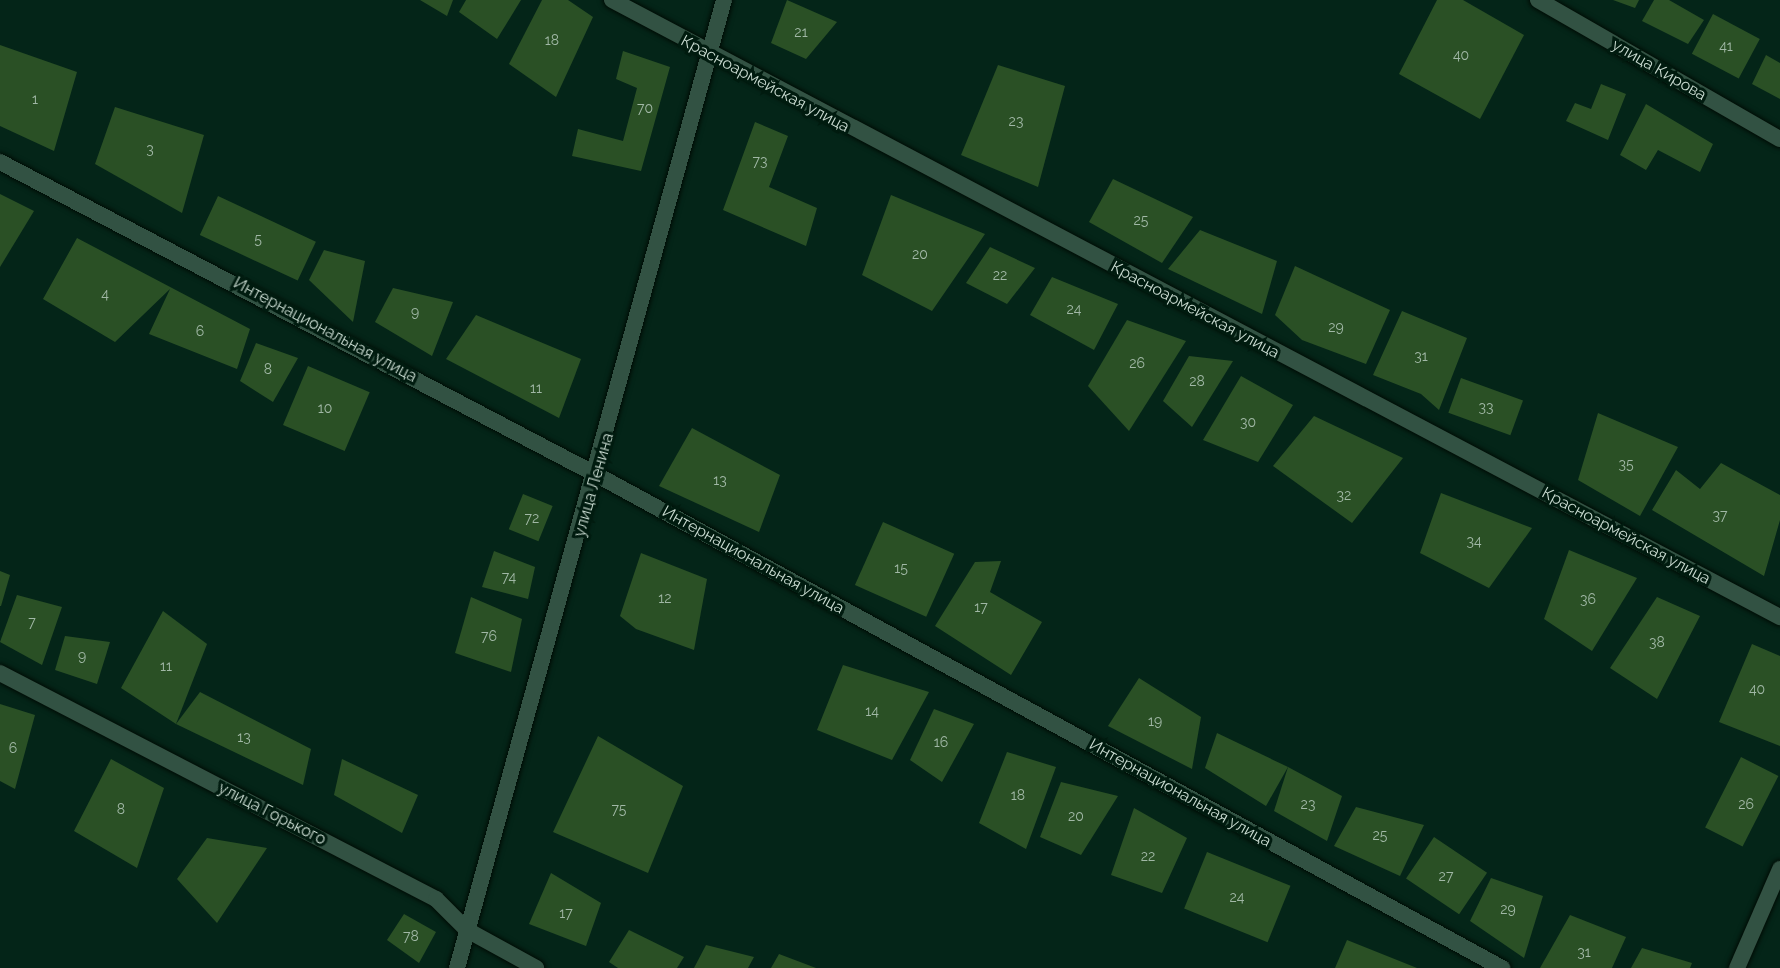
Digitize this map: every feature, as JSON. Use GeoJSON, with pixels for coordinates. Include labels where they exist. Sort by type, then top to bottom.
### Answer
{"type":"FeatureCollection","features":[{"type":"Feature","properties":{"kind":"street","name":"Красноармейская улица"},"geometry":{"type":"LineString","coordinates":[[612,0],[710,55],[1780,617]]}},
{"type":"Feature","properties":{"kind":"street","name":"улица Ленина"},"geometry":{"type":"LineString","coordinates":[[457,968],[597,475],[724,0]]}},
{"type":"Feature","properties":{"kind":"street","name":"улица Кирова"},"geometry":{"type":"LineString","coordinates":[[1538,0],[1780,139]]}},
{"type":"Feature","properties":{"kind":"street","name":"Интернациональная улица"},"geometry":{"type":"LineString","coordinates":[[0,162],[597,475],[1502,968]]}},
{"type":"Feature","properties":{"kind":"street","name":"улица Горького"},"geometry":{"type":"LineString","coordinates":[[0,673],[436,899],[467,930],[536,968]]}},
{"type":"Feature","properties":{"kind":"street"},"geometry":{"type":"LineString","coordinates":[[1737,968],[1780,869]]}},
{"type":"Feature","properties":{"kind":"building"},"geometry":{"type":"Polygon","coordinates":[[[420,0],[453,0],[447,16],[420,0]]]}},
{"type":"Feature","properties":{"kind":"building"},"geometry":{"type":"Polygon","coordinates":[[[466,0],[521,0],[497,39],[459,12],[466,0]]]}},
{"type":"Feature","properties":{"kind":"building"},"geometry":{"type":"Polygon","coordinates":[[[542,0],[568,0],[593,17],[556,97],[509,64],[542,0]]]}},
{"type":"Feature","properties":{"kind":"building"},"geometry":{"type":"Polygon","coordinates":[[[787,0],[837,22],[806,59],[771,43],[787,0]]]}},
{"type":"Feature","properties":{"kind":"building"},"geometry":{"type":"Polygon","coordinates":[[[1437,0],[1463,0],[1524,35],[1480,119],[1399,74],[1437,0]]]}},
{"type":"Feature","properties":{"kind":"building"},"geometry":{"type":"Polygon","coordinates":[[[1613,0],[1639,0],[1635,8],[1613,0]]]}},
{"type":"Feature","properties":{"kind":"building"},"geometry":{"type":"Polygon","coordinates":[[[1654,0],[1669,0],[1704,20],[1688,44],[1642,21],[1654,0]]]}},
{"type":"Feature","properties":{"kind":"building"},"geometry":{"type":"Polygon","coordinates":[[[1713,14],[1760,39],[1739,79],[1692,54],[1713,14]]]}},
{"type":"Feature","properties":{"kind":"building"},"geometry":{"type":"Polygon","coordinates":[[[0,45],[77,72],[54,151],[0,126],[0,45]]]}},
{"type":"Feature","properties":{"kind":"building"},"geometry":{"type":"Polygon","coordinates":[[[623,51],[670,67],[641,171],[572,156],[578,129],[623,141],[637,88],[616,79],[623,51]]]}},
{"type":"Feature","properties":{"kind":"building"},"geometry":{"type":"Polygon","coordinates":[[[1766,55],[1780,63],[1780,99],[1752,84],[1766,55]]]}},
{"type":"Feature","properties":{"kind":"building"},"geometry":{"type":"Polygon","coordinates":[[[998,65],[1065,86],[1038,187],[961,155],[998,65]]]}},
{"type":"Feature","properties":{"kind":"building"},"geometry":{"type":"Polygon","coordinates":[[[1601,84],[1626,94],[1608,140],[1566,121],[1575,103],[1591,109],[1601,84]]]}},
{"type":"Feature","properties":{"kind":"building"},"geometry":{"type":"Polygon","coordinates":[[[1646,104],[1713,144],[1700,172],[1658,150],[1646,170],[1620,155],[1646,104]]]}},
{"type":"Feature","properties":{"kind":"building"},"geometry":{"type":"Polygon","coordinates":[[[115,107],[204,135],[182,213],[95,164],[115,107]]]}},
{"type":"Feature","properties":{"kind":"building"},"geometry":{"type":"Polygon","coordinates":[[[755,122],[788,136],[769,187],[817,208],[806,246],[723,210],[755,122]]]}},
{"type":"Feature","properties":{"kind":"building"},"geometry":{"type":"Polygon","coordinates":[[[1113,179],[1193,217],[1162,263],[1089,222],[1113,179]]]}},
{"type":"Feature","properties":{"kind":"building"},"geometry":{"type":"Polygon","coordinates":[[[0,194],[34,211],[0,267],[0,194]]]}},
{"type":"Feature","properties":{"kind":"building"},"geometry":{"type":"Polygon","coordinates":[[[891,195],[985,234],[932,311],[862,275],[891,195]]]}},
{"type":"Feature","properties":{"kind":"building"},"geometry":{"type":"Polygon","coordinates":[[[218,196],[316,242],[298,281],[200,235],[218,196]]]}},
{"type":"Feature","properties":{"kind":"building"},"geometry":{"type":"Polygon","coordinates":[[[1200,230],[1277,261],[1262,314],[1168,269],[1200,230]]]}},
{"type":"Feature","properties":{"kind":"building"},"geometry":{"type":"Polygon","coordinates":[[[77,238],[250,329],[237,369],[149,334],[170,289],[115,342],[43,299],[77,238]]]}},
{"type":"Feature","properties":{"kind":"building"},"geometry":{"type":"Polygon","coordinates":[[[990,247],[1035,268],[1007,304],[966,283],[990,247]]]}},
{"type":"Feature","properties":{"kind":"building"},"geometry":{"type":"Polygon","coordinates":[[[324,250],[365,261],[353,322],[309,280],[324,250]]]}},
{"type":"Feature","properties":{"kind":"building"},"geometry":{"type":"Polygon","coordinates":[[[1295,266],[1390,310],[1366,364],[1302,340],[1275,315],[1295,266]]]}},
{"type":"Feature","properties":{"kind":"building"},"geometry":{"type":"Polygon","coordinates":[[[1052,277],[1118,304],[1094,350],[1030,315],[1052,277]]]}},
{"type":"Feature","properties":{"kind":"building"},"geometry":{"type":"Polygon","coordinates":[[[393,288],[453,302],[432,356],[375,322],[393,288]]]}},
{"type":"Feature","properties":{"kind":"building"},"geometry":{"type":"Polygon","coordinates":[[[1402,311],[1467,338],[1439,410],[1421,394],[1373,375],[1402,311]]]}},
{"type":"Feature","properties":{"kind":"building"},"geometry":{"type":"Polygon","coordinates":[[[476,315],[581,359],[559,418],[446,359],[476,315]]]}},
{"type":"Feature","properties":{"kind":"building"},"geometry":{"type":"Polygon","coordinates":[[[1127,320],[1186,341],[1129,431],[1088,386],[1127,320]]]}},
{"type":"Feature","properties":{"kind":"building"},"geometry":{"type":"Polygon","coordinates":[[[256,343],[298,358],[273,402],[240,381],[256,343]]]}},
{"type":"Feature","properties":{"kind":"building"},"geometry":{"type":"Polygon","coordinates":[[[1189,356],[1233,361],[1192,427],[1163,401],[1189,356]]]}},
{"type":"Feature","properties":{"kind":"building"},"geometry":{"type":"Polygon","coordinates":[[[308,366],[370,392],[345,451],[283,425],[308,366]]]}},
{"type":"Feature","properties":{"kind":"building"},"geometry":{"type":"Polygon","coordinates":[[[1241,376],[1293,405],[1258,462],[1203,440],[1241,376]]]}},
{"type":"Feature","properties":{"kind":"building"},"geometry":{"type":"Polygon","coordinates":[[[1461,378],[1523,401],[1510,435],[1448,413],[1461,378]]]}},
{"type":"Feature","properties":{"kind":"building"},"geometry":{"type":"Polygon","coordinates":[[[1598,413],[1678,447],[1640,516],[1578,480],[1598,413]]]}},
{"type":"Feature","properties":{"kind":"building"},"geometry":{"type":"Polygon","coordinates":[[[1314,416],[1403,458],[1352,523],[1273,466],[1314,416]]]}},
{"type":"Feature","properties":{"kind":"building"},"geometry":{"type":"Polygon","coordinates":[[[692,428],[780,475],[759,532],[659,486],[692,428]]]}},
{"type":"Feature","properties":{"kind":"building"},"geometry":{"type":"Polygon","coordinates":[[[1721,463],[1780,495],[1780,520],[1764,576],[1652,510],[1676,470],[1700,489],[1721,463]]]}},
{"type":"Feature","properties":{"kind":"building"},"geometry":{"type":"Polygon","coordinates":[[[1441,493],[1532,528],[1489,588],[1420,553],[1441,493]]]}},
{"type":"Feature","properties":{"kind":"building"},"geometry":{"type":"Polygon","coordinates":[[[523,494],[553,506],[538,541],[509,529],[523,494]]]}},
{"type":"Feature","properties":{"kind":"building"},"geometry":{"type":"Polygon","coordinates":[[[883,522],[954,554],[926,617],[855,585],[883,522]]]}},
{"type":"Feature","properties":{"kind":"building"},"geometry":{"type":"Polygon","coordinates":[[[1569,550],[1637,578],[1592,651],[1544,619],[1569,550]]]}},
{"type":"Feature","properties":{"kind":"building"},"geometry":{"type":"Polygon","coordinates":[[[494,551],[535,567],[528,599],[482,587],[494,551]]]}},
{"type":"Feature","properties":{"kind":"building"},"geometry":{"type":"Polygon","coordinates":[[[641,553],[707,579],[694,650],[636,629],[620,616],[641,553]]]}},
{"type":"Feature","properties":{"kind":"building"},"geometry":{"type":"Polygon","coordinates":[[[1001,561],[990,592],[1042,622],[1011,675],[935,626],[975,562],[1001,561]]]}},
{"type":"Feature","properties":{"kind":"building"},"geometry":{"type":"Polygon","coordinates":[[[0,571],[10,575],[1,606],[0,606],[0,571]]]}},
{"type":"Feature","properties":{"kind":"building"},"geometry":{"type":"Polygon","coordinates":[[[17,595],[62,607],[42,665],[0,642],[17,595]]]}},
{"type":"Feature","properties":{"kind":"building"},"geometry":{"type":"Polygon","coordinates":[[[471,597],[522,619],[511,672],[455,653],[471,597]]]}},
{"type":"Feature","properties":{"kind":"building"},"geometry":{"type":"Polygon","coordinates":[[[1657,597],[1700,616],[1657,699],[1610,668],[1657,597]]]}},
{"type":"Feature","properties":{"kind":"building"},"geometry":{"type":"Polygon","coordinates":[[[163,611],[207,644],[176,724],[121,688],[163,611]]]}},
{"type":"Feature","properties":{"kind":"building"},"geometry":{"type":"Polygon","coordinates":[[[65,636],[110,642],[97,684],[55,670],[65,636]]]}},
{"type":"Feature","properties":{"kind":"building"},"geometry":{"type":"Polygon","coordinates":[[[1752,644],[1780,656],[1780,746],[1719,722],[1752,644]]]}},
{"type":"Feature","properties":{"kind":"building"},"geometry":{"type":"Polygon","coordinates":[[[843,665],[929,692],[892,760],[817,730],[843,665]]]}},
{"type":"Feature","properties":{"kind":"building"},"geometry":{"type":"Polygon","coordinates":[[[1139,678],[1201,717],[1192,769],[1108,726],[1139,678]]]}},
{"type":"Feature","properties":{"kind":"building"},"geometry":{"type":"Polygon","coordinates":[[[200,692],[311,749],[303,785],[176,724],[200,692]]]}},
{"type":"Feature","properties":{"kind":"building"},"geometry":{"type":"Polygon","coordinates":[[[0,704],[35,715],[15,789],[0,781],[0,704]]]}},
{"type":"Feature","properties":{"kind":"building"},"geometry":{"type":"Polygon","coordinates":[[[934,709],[974,724],[942,782],[910,760],[934,709]]]}},
{"type":"Feature","properties":{"kind":"building"},"geometry":{"type":"Polygon","coordinates":[[[1217,733],[1288,767],[1266,806],[1205,768],[1217,733]]]}},
{"type":"Feature","properties":{"kind":"building"},"geometry":{"type":"Polygon","coordinates":[[[598,736],[683,786],[648,873],[553,832],[598,736]]]}},
{"type":"Feature","properties":{"kind":"building"},"geometry":{"type":"Polygon","coordinates":[[[1007,752],[1056,767],[1026,849],[979,823],[1007,752]]]}},
{"type":"Feature","properties":{"kind":"building"},"geometry":{"type":"Polygon","coordinates":[[[1741,757],[1778,776],[1743,846],[1705,827],[1741,757]]]}},
{"type":"Feature","properties":{"kind":"building"},"geometry":{"type":"Polygon","coordinates":[[[111,759],[164,788],[137,868],[74,831],[111,759]]]}},
{"type":"Feature","properties":{"kind":"building"},"geometry":{"type":"Polygon","coordinates":[[[342,759],[418,795],[402,833],[334,795],[342,759]]]}},
{"type":"Feature","properties":{"kind":"building"},"geometry":{"type":"Polygon","coordinates":[[[1288,767],[1342,796],[1327,841],[1274,811],[1288,767]]]}},
{"type":"Feature","properties":{"kind":"building"},"geometry":{"type":"Polygon","coordinates":[[[1061,782],[1118,796],[1081,855],[1040,837],[1061,782]]]}},
{"type":"Feature","properties":{"kind":"building"},"geometry":{"type":"Polygon","coordinates":[[[1356,807],[1424,825],[1400,876],[1334,846],[1356,807]]]}},
{"type":"Feature","properties":{"kind":"building"},"geometry":{"type":"Polygon","coordinates":[[[1134,808],[1187,838],[1162,893],[1111,875],[1134,808]]]}},
{"type":"Feature","properties":{"kind":"building"},"geometry":{"type":"Polygon","coordinates":[[[1434,837],[1487,873],[1459,914],[1406,878],[1434,837]]]}},
{"type":"Feature","properties":{"kind":"building"},"geometry":{"type":"Polygon","coordinates":[[[207,838],[267,848],[217,923],[177,879],[207,838]]]}},
{"type":"Feature","properties":{"kind":"building"},"geometry":{"type":"Polygon","coordinates":[[[1207,852],[1290,886],[1268,942],[1184,909],[1207,852]]]}},
{"type":"Feature","properties":{"kind":"building"},"geometry":{"type":"Polygon","coordinates":[[[551,873],[601,903],[586,946],[529,924],[551,873]]]}},
{"type":"Feature","properties":{"kind":"building"},"geometry":{"type":"Polygon","coordinates":[[[1491,878],[1543,896],[1524,958],[1470,921],[1491,878]]]}},
{"type":"Feature","properties":{"kind":"building"},"geometry":{"type":"Polygon","coordinates":[[[404,914],[436,932],[419,963],[387,940],[404,914]]]}},
{"type":"Feature","properties":{"kind":"building"},"geometry":{"type":"Polygon","coordinates":[[[1570,915],[1626,937],[1612,968],[1540,968],[1570,915]]]}},
{"type":"Feature","properties":{"kind":"building"},"geometry":{"type":"Polygon","coordinates":[[[629,930],[684,957],[677,968],[618,968],[609,962],[629,930]]]}},
{"type":"Feature","properties":{"kind":"building"},"geometry":{"type":"Polygon","coordinates":[[[1347,940],[1417,968],[1335,968],[1347,940]]]}},
{"type":"Feature","properties":{"kind":"building"},"geometry":{"type":"Polygon","coordinates":[[[706,945],[754,957],[748,968],[694,968],[706,945]]]}},
{"type":"Feature","properties":{"kind":"building"},"geometry":{"type":"Polygon","coordinates":[[[1642,948],[1692,963],[1690,968],[1631,968],[1642,948]]]}},
{"type":"Feature","properties":{"kind":"building"},"geometry":{"type":"Polygon","coordinates":[[[779,954],[816,968],[771,968],[779,954]]]}}]}
